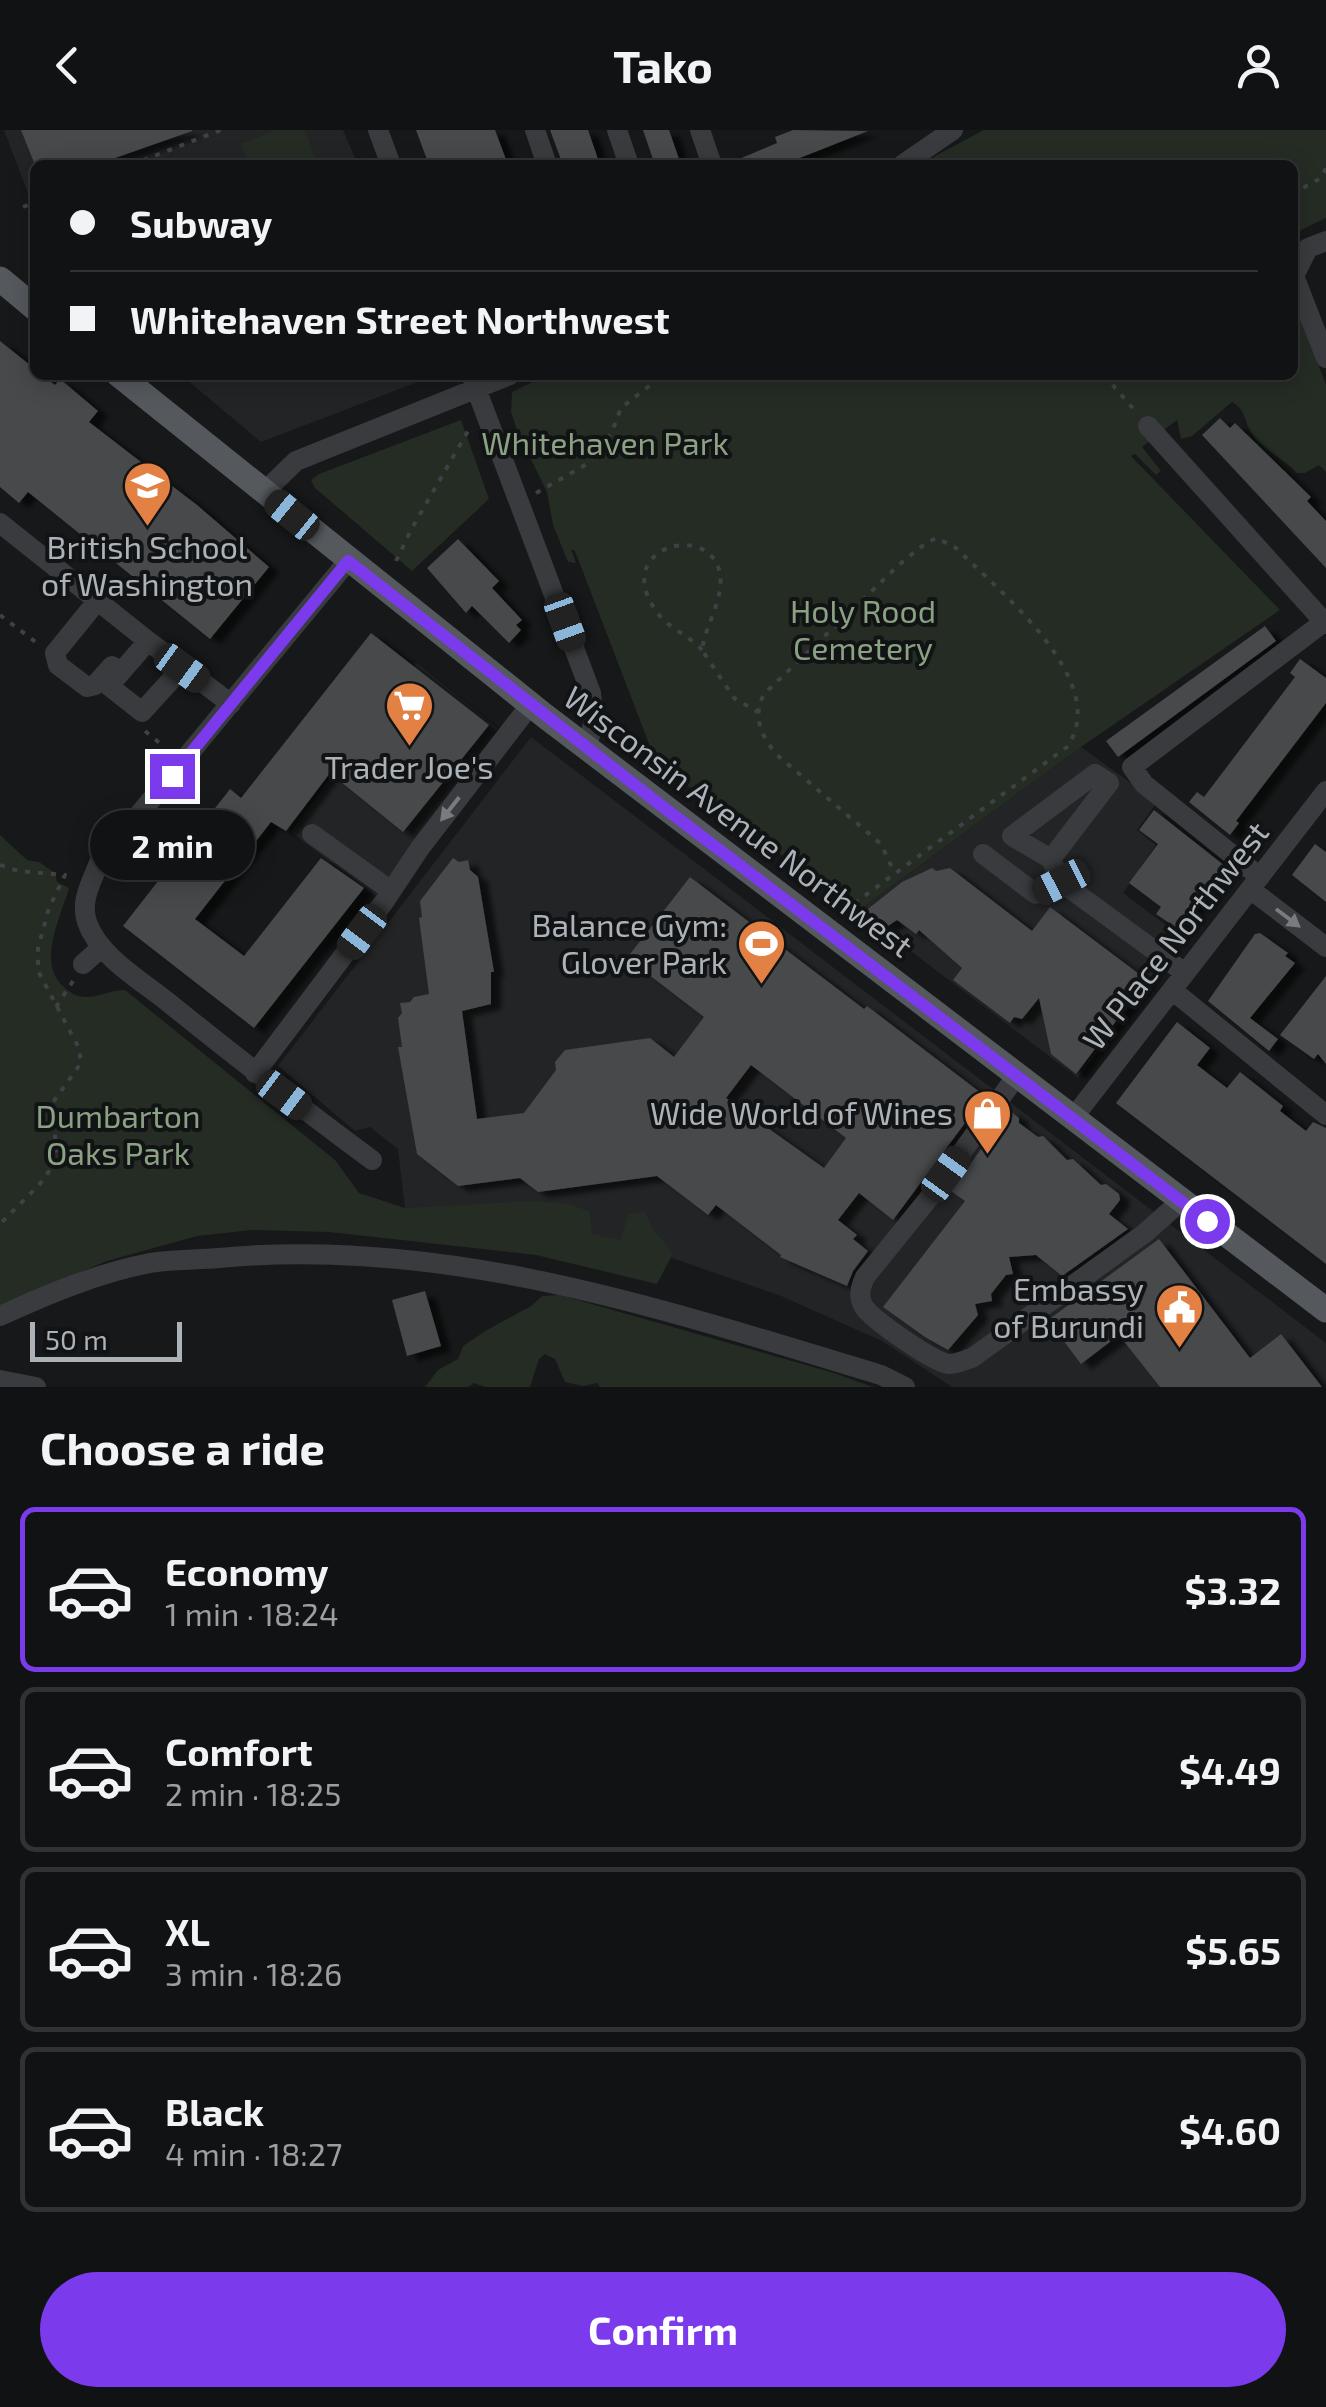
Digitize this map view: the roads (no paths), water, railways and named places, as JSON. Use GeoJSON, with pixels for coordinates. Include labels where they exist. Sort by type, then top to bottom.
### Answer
{"type":"FeatureCollection","features":[{"type":"Feature","properties":{"kind":"main road"},"geometry":{"type":"LineString","coordinates":[[0,279],[30,304]]}},
{"type":"Feature","properties":{"kind":"main road","name":"Wisconsin Avenue Northwest"},"geometry":{"type":"LineString","coordinates":[[125,380],[531,704],[1326,1310]]}},
{"type":"Feature","properties":{"kind":"street"},"geometry":{"type":"LineString","coordinates":[[378,130],[389,160]]}},
{"type":"Feature","properties":{"kind":"street"},"geometry":{"type":"LineString","coordinates":[[535,130],[545,160]]}},
{"type":"Feature","properties":{"kind":"street"},"geometry":{"type":"LineString","coordinates":[[617,130],[627,160]]}},
{"type":"Feature","properties":{"kind":"street"},"geometry":{"type":"LineString","coordinates":[[700,130],[710,160]]}},
{"type":"Feature","properties":{"kind":"street"},"geometry":{"type":"LineString","coordinates":[[909,160],[952,130]]}},
{"type":"Feature","properties":{"kind":"street"},"geometry":{"type":"LineString","coordinates":[[1298,270],[1317,244]]}},
{"type":"Feature","properties":{"kind":"street"},"geometry":{"type":"LineString","coordinates":[[1298,286],[1326,358]]}},
{"type":"Feature","properties":{"kind":"street"},"geometry":{"type":"LineString","coordinates":[[264,492],[296,461],[474,382],[591,693],[594,720],[587,747]]}},
{"type":"Feature","properties":{"kind":"street"},"geometry":{"type":"LineString","coordinates":[[1148,426],[1325,623],[1132,768],[1144,784],[1326,947]]}},
{"type":"Feature","properties":{"kind":"street"},"geometry":{"type":"LineString","coordinates":[[0,524],[231,704]]}},
{"type":"Feature","properties":{"kind":"street"},"geometry":{"type":"LineString","coordinates":[[348,561],[99,863],[86,893],[85,910],[102,947],[255,1073],[372,1160]]}},
{"type":"Feature","properties":{"kind":"street"},"geometry":{"type":"LineString","coordinates":[[98,600],[55,652],[58,664],[86,687],[95,685],[144,637]]}},
{"type":"Feature","properties":{"kind":"street"},"geometry":{"type":"LineString","coordinates":[[144,637],[110,686],[142,712],[182,668]]}},
{"type":"Feature","properties":{"kind":"street"},"geometry":{"type":"LineString","coordinates":[[255,1073],[531,704]]}},
{"type":"Feature","properties":{"kind":"street"},"geometry":{"type":"LineString","coordinates":[[1051,859],[1110,783],[1095,774],[1012,836],[1051,859],[1061,882],[1185,973]]}},
{"type":"Feature","properties":{"kind":"street","name":"W Place Northwest"},"geometry":{"type":"LineString","coordinates":[[1073,1118],[1326,791]]}},
{"type":"Feature","properties":{"kind":"street"},"geometry":{"type":"LineString","coordinates":[[312,834],[387,896]]}},
{"type":"Feature","properties":{"kind":"street"},"geometry":{"type":"LineString","coordinates":[[983,854],[1036,894],[1061,882]]}},
{"type":"Feature","properties":{"kind":"street"},"geometry":{"type":"LineString","coordinates":[[84,964],[102,947]]}},
{"type":"Feature","properties":{"kind":"street"},"geometry":{"type":"LineString","coordinates":[[1172,990],[1326,1115]]}},
{"type":"Feature","properties":{"kind":"street"},"geometry":{"type":"LineString","coordinates":[[1017,1075],[865,1278],[860,1293],[872,1315],[934,1359],[946,1364],[972,1358],[1145,1234],[1181,1201]]}},
{"type":"Feature","properties":{"kind":"street"},"geometry":{"type":"LineString","coordinates":[[0,1316],[97,1276],[154,1262],[330,1252],[438,1263],[592,1292],[881,1374],[905,1387]]}},
{"type":"Feature","properties":{"kind":"street"},"geometry":{"type":"LineString","coordinates":[[0,1380],[36,1387]]}},
{"type":"Feature","properties":{"kind":"place","name":"British School of Washington"},"geometry":{"type":"Point","coordinates":[147,528]}},
{"type":"Feature","properties":{"kind":"place","name":"Trader Joe's"},"geometry":{"type":"Point","coordinates":[409,748]}},
{"type":"Feature","properties":{"kind":"place","name":"Balance Gym: Glover Park"},"geometry":{"type":"Point","coordinates":[762,986]}},
{"type":"Feature","properties":{"kind":"place","name":"Wide World of Wines"},"geometry":{"type":"Point","coordinates":[988,1156]}},
{"type":"Feature","properties":{"kind":"place","name":"Embassy of Burundi"},"geometry":{"type":"Point","coordinates":[1179,1350]}},
{"type":"Feature","properties":{"kind":"park label","name":"Whitehaven Park"},"geometry":{"type":"Point","coordinates":[605,444]}},
{"type":"Feature","properties":{"kind":"park label","name":"Holy Rood Cemetery"},"geometry":{"type":"Point","coordinates":[863,630]}},
{"type":"Feature","properties":{"kind":"park label","name":"Dumbarton Oaks Park"},"geometry":{"type":"Point","coordinates":[118,1136]}}]}
